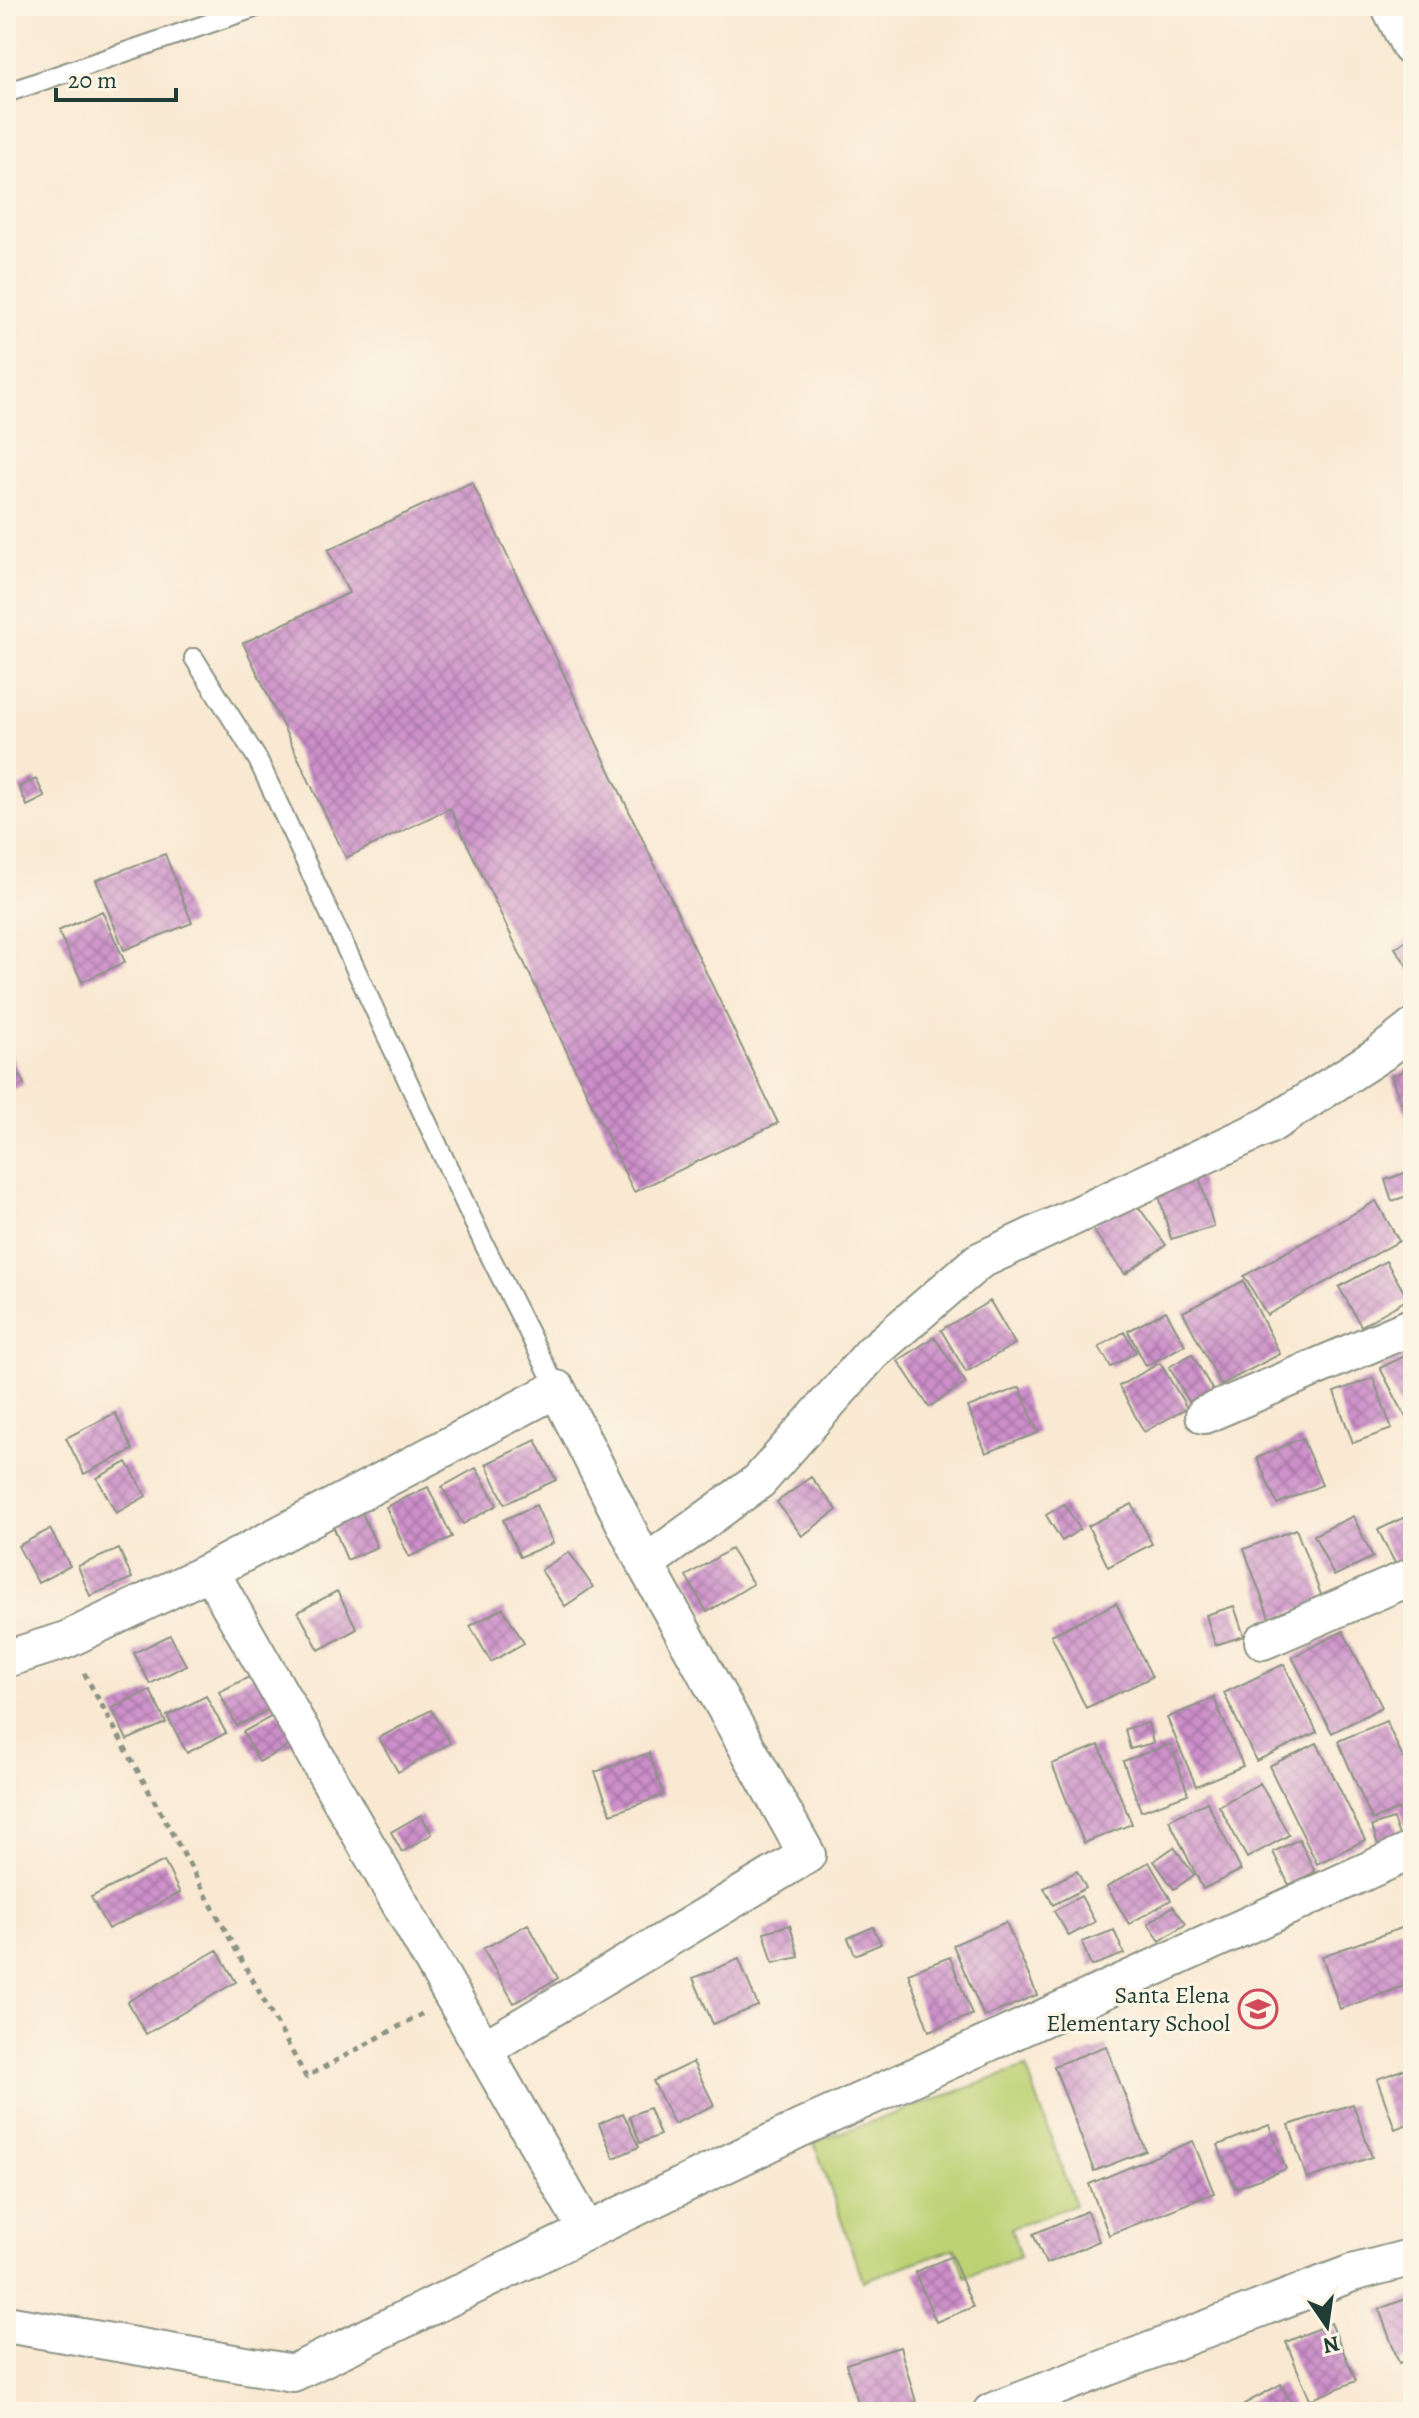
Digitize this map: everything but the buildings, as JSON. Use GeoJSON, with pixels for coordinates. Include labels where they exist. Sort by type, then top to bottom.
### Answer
{"type":"FeatureCollection","features":[{"type":"Feature","properties":{"kind":"main road"},"geometry":{"type":"LineString","coordinates":[[1394,6],[1413,44]]}},
{"type":"Feature","properties":{"kind":"street"},"geometry":{"type":"LineString","coordinates":[[645,1564],[759,1481],[872,1353],[979,1261],[1270,1125],[1380,1054],[1413,1028]]}},
{"type":"Feature","properties":{"kind":"street"},"geometry":{"type":"LineString","coordinates":[[1204,1415],[1413,1326]]}},
{"type":"Feature","properties":{"kind":"street"},"geometry":{"type":"LineString","coordinates":[[6,1659],[66,1640],[210,1571],[557,1389],[645,1564],[807,1855],[484,2049]]}},
{"type":"Feature","properties":{"kind":"street"},"geometry":{"type":"LineString","coordinates":[[210,1571],[587,2231]]}},
{"type":"Feature","properties":{"kind":"street"},"geometry":{"type":"LineString","coordinates":[[1263,1641],[1413,1576]]}},
{"type":"Feature","properties":{"kind":"street"},"geometry":{"type":"LineString","coordinates":[[6,2324],[293,2373],[799,2129],[1413,1850]]}},
{"type":"Feature","properties":{"kind":"street"},"geometry":{"type":"LineString","coordinates":[[991,2412],[1352,2273],[1413,2257]]}},
{"type":"Feature","properties":{"kind":"lane"},"geometry":{"type":"LineString","coordinates":[[6,93],[260,6]]}},
{"type":"Feature","properties":{"kind":"lane"},"geometry":{"type":"LineString","coordinates":[[194,658],[258,760],[483,1242],[557,1389]]}},
{"type":"Feature","properties":{"kind":"path"},"geometry":{"type":"LineString","coordinates":[[66,1640],[306,2077],[454,1997]]}},
{"type":"Feature","properties":{"kind":"green space"},"geometry":{"type":"Polygon","coordinates":[[[1026,2067],[1075,2205],[1011,2228],[1020,2257],[965,2277],[955,2248],[863,2281],[814,2142],[1026,2067]]]}},
{"type":"Feature","properties":{"kind":"place","name":"Santa Elena Elementary School"},"geometry":{"type":"Point","coordinates":[1258,2009]}}]}
